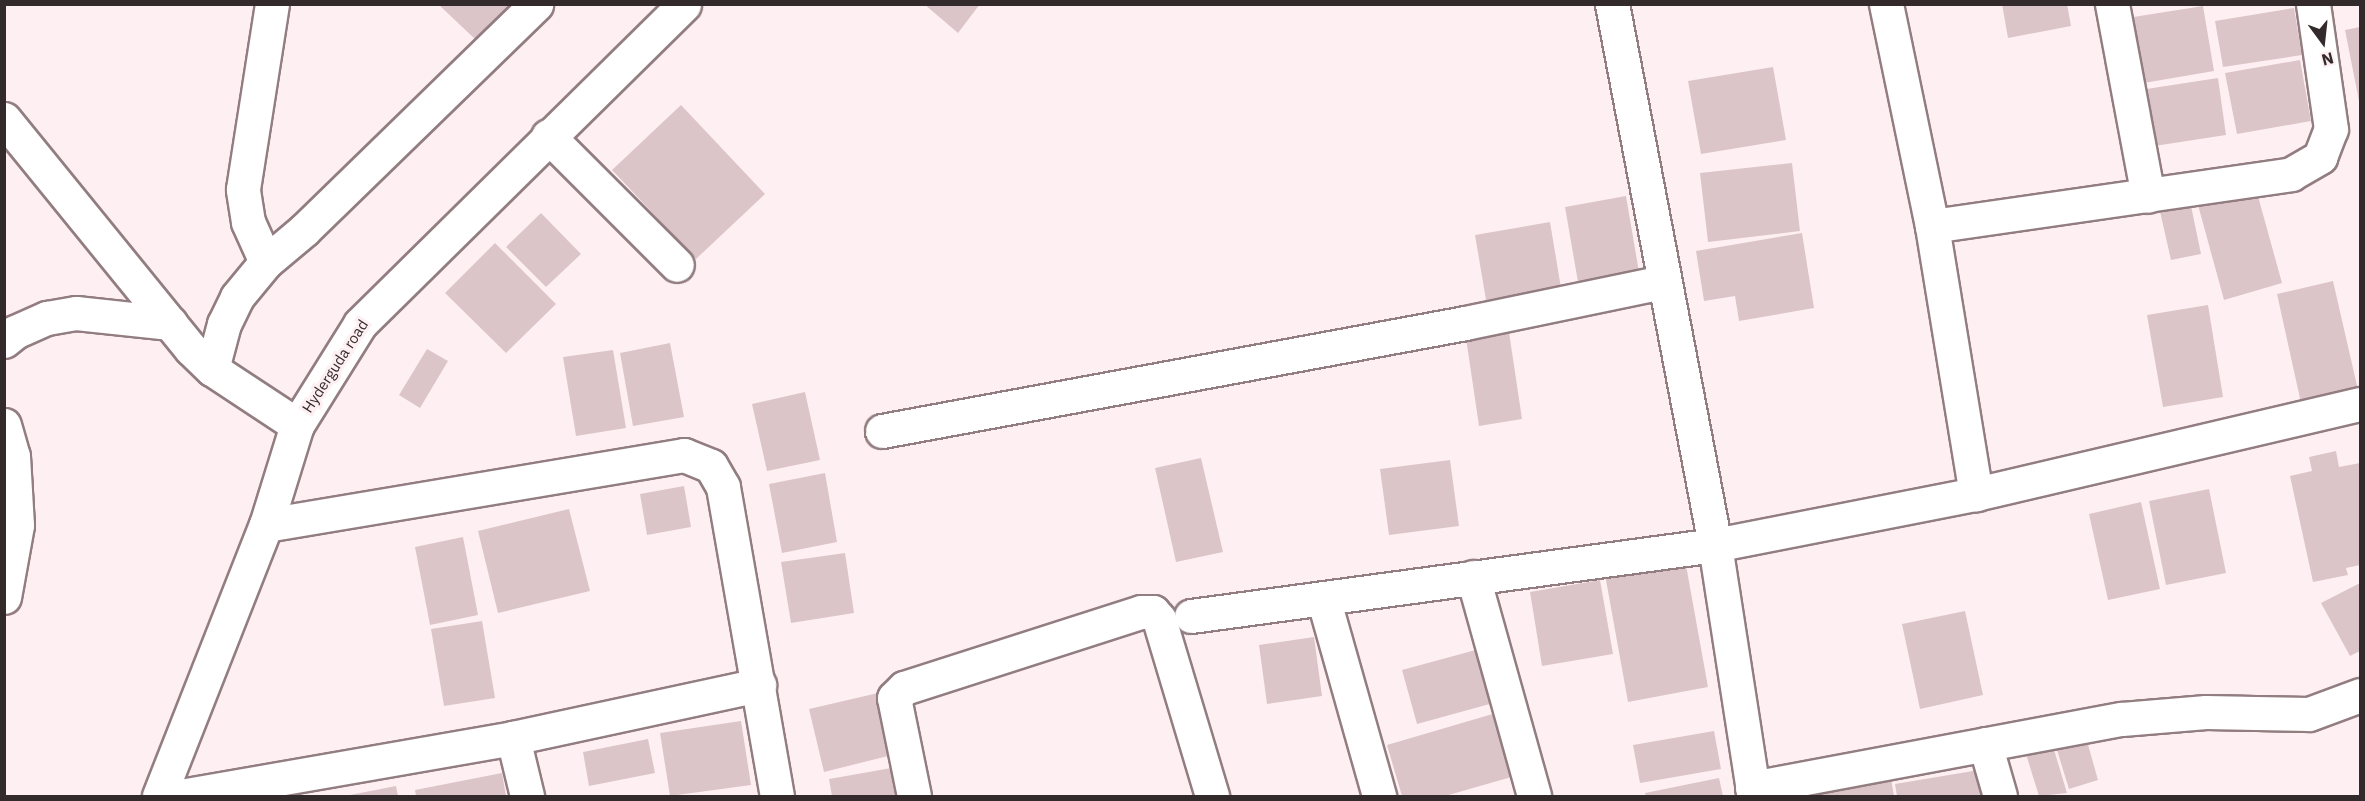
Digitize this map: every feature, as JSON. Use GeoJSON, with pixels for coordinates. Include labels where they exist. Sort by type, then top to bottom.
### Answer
{"type":"FeatureCollection","features":[{"type":"Feature","properties":{"kind":"street"},"geometry":{"type":"LineString","coordinates":[[266,262],[248,222],[243,189],[272,4]]}},
{"type":"Feature","properties":{"kind":"street"},"geometry":{"type":"LineString","coordinates":[[212,369],[224,324],[237,297],[266,262],[304,230],[536,4]]}},
{"type":"Feature","properties":{"kind":"street","name":"Hyderguda road"},"geometry":{"type":"LineString","coordinates":[[159,796],[266,525],[297,425],[360,324],[684,4]]}},
{"type":"Feature","properties":{"kind":"street"},"geometry":{"type":"LineString","coordinates":[[1612,4],[1663,282],[1715,545],[1753,792],[1985,744],[2164,714],[2309,714],[2361,695]]}},
{"type":"Feature","properties":{"kind":"street"},"geometry":{"type":"LineString","coordinates":[[1887,4],[1932,226],[1976,494]]}},
{"type":"Feature","properties":{"kind":"street"},"geometry":{"type":"LineString","coordinates":[[2112,4],[2148,196]]}},
{"type":"Feature","properties":{"kind":"street"},"geometry":{"type":"LineString","coordinates":[[1932,226],[2290,174],[2320,157],[2331,129],[2313,4]]}},
{"type":"Feature","properties":{"kind":"street"},"geometry":{"type":"LineString","coordinates":[[4,119],[170,323],[212,369],[297,425]]}},
{"type":"Feature","properties":{"kind":"street"},"geometry":{"type":"LineString","coordinates":[[548,136],[677,265]]}},
{"type":"Feature","properties":{"kind":"street"},"geometry":{"type":"LineString","coordinates":[[882,430],[1466,323],[1663,282]]}},
{"type":"Feature","properties":{"kind":"street"},"geometry":{"type":"LineString","coordinates":[[4,341],[15,332],[47,318],[76,313],[170,323]]}},
{"type":"Feature","properties":{"kind":"street"},"geometry":{"type":"LineString","coordinates":[[1191,616],[1324,601],[1473,577],[1715,545],[1976,494],[2361,404]]}},
{"type":"Feature","properties":{"kind":"street"},"geometry":{"type":"LineString","coordinates":[[4,425],[13,456],[17,525],[4,597]]}},
{"type":"Feature","properties":{"kind":"street"},"geometry":{"type":"LineString","coordinates":[[266,525],[684,455],[711,465],[723,488],[777,796]]}},
{"type":"Feature","properties":{"kind":"street"},"geometry":{"type":"LineString","coordinates":[[1473,577],[1534,796]]}},
{"type":"Feature","properties":{"kind":"street"},"geometry":{"type":"LineString","coordinates":[[1324,601],[1379,796]]}},
{"type":"Feature","properties":{"kind":"street"},"geometry":{"type":"LineString","coordinates":[[914,796],[894,698],[904,688],[1141,612],[1153,612],[1159,619],[1212,796]]}},
{"type":"Feature","properties":{"kind":"street"},"geometry":{"type":"LineString","coordinates":[[181,796],[513,738],[759,685]]}},
{"type":"Feature","properties":{"kind":"street"},"geometry":{"type":"LineString","coordinates":[[513,738],[527,796]]}},
{"type":"Feature","properties":{"kind":"street"},"geometry":{"type":"LineString","coordinates":[[1985,744],[2000,796]]}},
{"type":"Feature","properties":{"kind":"building"},"geometry":{"type":"Polygon","coordinates":[[[438,4],[510,4],[477,41],[438,4]]]}},
{"type":"Feature","properties":{"kind":"building"},"geometry":{"type":"Polygon","coordinates":[[[924,4],[980,4],[958,33],[924,4]]]}},
{"type":"Feature","properties":{"kind":"building"},"geometry":{"type":"Polygon","coordinates":[[[2002,4],[2067,4],[2071,26],[2008,38],[2002,4]]]}},
{"type":"Feature","properties":{"kind":"building"},"geometry":{"type":"Polygon","coordinates":[[[2203,6],[2214,71],[2138,84],[2127,18],[2203,6]]]}},
{"type":"Feature","properties":{"kind":"building"},"geometry":{"type":"Polygon","coordinates":[[[2294,8],[2302,55],[2223,67],[2215,21],[2294,8]]]}},
{"type":"Feature","properties":{"kind":"building"},"geometry":{"type":"Polygon","coordinates":[[[2360,27],[2360,101],[2359,101],[2345,30],[2360,27]]]}},
{"type":"Feature","properties":{"kind":"building"},"geometry":{"type":"Polygon","coordinates":[[[2300,60],[2311,121],[2237,134],[2225,73],[2300,60]]]}},
{"type":"Feature","properties":{"kind":"building"},"geometry":{"type":"Polygon","coordinates":[[[1773,67],[1786,140],[1701,154],[1688,81],[1773,67]]]}},
{"type":"Feature","properties":{"kind":"building"},"geometry":{"type":"Polygon","coordinates":[[[2218,78],[2226,135],[2148,147],[2140,90],[2218,78]]]}},
{"type":"Feature","properties":{"kind":"building"},"geometry":{"type":"Polygon","coordinates":[[[681,105],[765,194],[696,259],[612,170],[681,105]]]}},
{"type":"Feature","properties":{"kind":"building"},"geometry":{"type":"Polygon","coordinates":[[[1792,163],[1800,231],[1708,242],[1700,173],[1792,163]]]}},
{"type":"Feature","properties":{"kind":"building"},"geometry":{"type":"Polygon","coordinates":[[[2256,189],[2282,283],[2224,300],[2198,205],[2256,189]]]}},
{"type":"Feature","properties":{"kind":"building"},"geometry":{"type":"Polygon","coordinates":[[[1626,196],[1639,272],[1578,282],[1565,207],[1626,196]]]}},
{"type":"Feature","properties":{"kind":"building"},"geometry":{"type":"Polygon","coordinates":[[[2190,201],[2201,254],[2171,260],[2159,207],[2190,201]]]}},
{"type":"Feature","properties":{"kind":"building"},"geometry":{"type":"Polygon","coordinates":[[[541,213],[581,254],[546,287],[506,247],[541,213]]]}},
{"type":"Feature","properties":{"kind":"building"},"geometry":{"type":"Polygon","coordinates":[[[1550,222],[1561,288],[1486,300],[1475,235],[1550,222]]]}},
{"type":"Feature","properties":{"kind":"building"},"geometry":{"type":"Polygon","coordinates":[[[1802,233],[1814,308],[1739,321],[1735,296],[1704,301],[1696,251],[1802,233]]]}},
{"type":"Feature","properties":{"kind":"building"},"geometry":{"type":"Polygon","coordinates":[[[495,243],[556,304],[506,353],[445,293],[495,243]]]}},
{"type":"Feature","properties":{"kind":"building"},"geometry":{"type":"Polygon","coordinates":[[[2333,281],[2358,390],[2301,403],[2277,294],[2333,281]]]}},
{"type":"Feature","properties":{"kind":"building"},"geometry":{"type":"Polygon","coordinates":[[[2208,305],[2223,397],[2163,407],[2147,315],[2208,305]]]}},
{"type":"Feature","properties":{"kind":"building"},"geometry":{"type":"Polygon","coordinates":[[[1509,332],[1522,419],[1479,426],[1466,338],[1509,332]]]}},
{"type":"Feature","properties":{"kind":"building"},"geometry":{"type":"Polygon","coordinates":[[[670,343],[684,417],[633,426],[620,353],[670,343]]]}},
{"type":"Feature","properties":{"kind":"building"},"geometry":{"type":"Polygon","coordinates":[[[427,349],[448,361],[420,408],[399,395],[427,349]]]}},
{"type":"Feature","properties":{"kind":"building"},"geometry":{"type":"Polygon","coordinates":[[[613,350],[626,428],[576,436],[563,357],[613,350]]]}},
{"type":"Feature","properties":{"kind":"building"},"geometry":{"type":"Polygon","coordinates":[[[805,392],[820,460],[767,471],[752,404],[805,392]]]}},
{"type":"Feature","properties":{"kind":"building"},"geometry":{"type":"Polygon","coordinates":[[[2336,451],[2339,467],[2360,463],[2360,565],[2346,568],[2348,575],[2313,582],[2290,476],[2312,471],[2309,457],[2336,451]]]}},
{"type":"Feature","properties":{"kind":"building"},"geometry":{"type":"Polygon","coordinates":[[[1201,458],[1223,552],[1176,562],[1155,468],[1201,458]]]}},
{"type":"Feature","properties":{"kind":"building"},"geometry":{"type":"Polygon","coordinates":[[[1450,460],[1459,526],[1389,535],[1380,469],[1450,460]]]}},
{"type":"Feature","properties":{"kind":"building"},"geometry":{"type":"Polygon","coordinates":[[[825,473],[837,542],[782,553],[769,484],[825,473]]]}},
{"type":"Feature","properties":{"kind":"building"},"geometry":{"type":"Polygon","coordinates":[[[684,486],[691,527],[647,535],[640,494],[684,486]]]}},
{"type":"Feature","properties":{"kind":"building"},"geometry":{"type":"Polygon","coordinates":[[[2209,489],[2226,573],[2166,585],[2149,501],[2209,489]]]}},
{"type":"Feature","properties":{"kind":"building"},"geometry":{"type":"Polygon","coordinates":[[[2141,502],[2160,589],[2108,600],[2089,514],[2141,502]]]}},
{"type":"Feature","properties":{"kind":"building"},"geometry":{"type":"Polygon","coordinates":[[[569,509],[590,591],[498,613],[478,531],[569,509]]]}},
{"type":"Feature","properties":{"kind":"building"},"geometry":{"type":"Polygon","coordinates":[[[463,537],[478,615],[430,625],[415,547],[463,537]]]}},
{"type":"Feature","properties":{"kind":"building"},"geometry":{"type":"Polygon","coordinates":[[[845,553],[854,613],[791,623],[781,562],[845,553]]]}},
{"type":"Feature","properties":{"kind":"building"},"geometry":{"type":"Polygon","coordinates":[[[1684,554],[1708,687],[1628,702],[1604,569],[1684,554]]]}},
{"type":"Feature","properties":{"kind":"building"},"geometry":{"type":"Polygon","coordinates":[[[1600,580],[1613,654],[1542,666],[1530,592],[1600,580]]]}},
{"type":"Feature","properties":{"kind":"building"},"geometry":{"type":"Polygon","coordinates":[[[2360,583],[2360,651],[2350,656],[2321,603],[2360,583]]]}},
{"type":"Feature","properties":{"kind":"building"},"geometry":{"type":"Polygon","coordinates":[[[1965,611],[1983,695],[1920,709],[1902,624],[1965,611]]]}},
{"type":"Feature","properties":{"kind":"building"},"geometry":{"type":"Polygon","coordinates":[[[482,621],[495,698],[444,706],[431,629],[482,621]]]}},
{"type":"Feature","properties":{"kind":"building"},"geometry":{"type":"Polygon","coordinates":[[[1314,637],[1322,696],[1267,704],[1259,645],[1314,637]]]}},
{"type":"Feature","properties":{"kind":"building"},"geometry":{"type":"Polygon","coordinates":[[[1483,648],[1497,702],[1417,724],[1402,670],[1483,648]]]}},
{"type":"Feature","properties":{"kind":"building"},"geometry":{"type":"Polygon","coordinates":[[[878,693],[892,755],[824,772],[809,709],[878,693]]]}},
{"type":"Feature","properties":{"kind":"building"},"geometry":{"type":"Polygon","coordinates":[[[1496,713],[1515,776],[1445,796],[1402,796],[1387,745],[1496,713]]]}},
{"type":"Feature","properties":{"kind":"building"},"geometry":{"type":"Polygon","coordinates":[[[741,721],[751,785],[670,796],[660,733],[741,721]]]}},
{"type":"Feature","properties":{"kind":"building"},"geometry":{"type":"Polygon","coordinates":[[[2083,727],[2098,780],[2069,789],[2053,737],[2083,727]]]}},
{"type":"Feature","properties":{"kind":"building"},"geometry":{"type":"Polygon","coordinates":[[[1714,731],[1721,769],[1640,783],[1633,745],[1714,731]]]}},
{"type":"Feature","properties":{"kind":"building"},"geometry":{"type":"Polygon","coordinates":[[[648,739],[655,773],[589,786],[583,752],[648,739]]]}},
{"type":"Feature","properties":{"kind":"building"},"geometry":{"type":"Polygon","coordinates":[[[2052,743],[2067,793],[2039,796],[2025,751],[2052,743]]]}},
{"type":"Feature","properties":{"kind":"building"},"geometry":{"type":"Polygon","coordinates":[[[897,767],[903,796],[832,796],[829,779],[897,767]]]}},
{"type":"Feature","properties":{"kind":"building"},"geometry":{"type":"Polygon","coordinates":[[[1979,770],[1984,796],[1897,796],[1895,784],[1979,770]]]}},
{"type":"Feature","properties":{"kind":"building"},"geometry":{"type":"Polygon","coordinates":[[[502,773],[506,796],[416,796],[415,790],[502,773]]]}},
{"type":"Feature","properties":{"kind":"building"},"geometry":{"type":"Polygon","coordinates":[[[1890,773],[1894,796],[1806,796],[1805,789],[1890,773]]]}},
{"type":"Feature","properties":{"kind":"building"},"geometry":{"type":"Polygon","coordinates":[[[1719,778],[1723,796],[1646,796],[1645,793],[1719,778]]]}},
{"type":"Feature","properties":{"kind":"building"},"geometry":{"type":"Polygon","coordinates":[[[396,786],[398,796],[350,795],[396,786]]]}}]}
